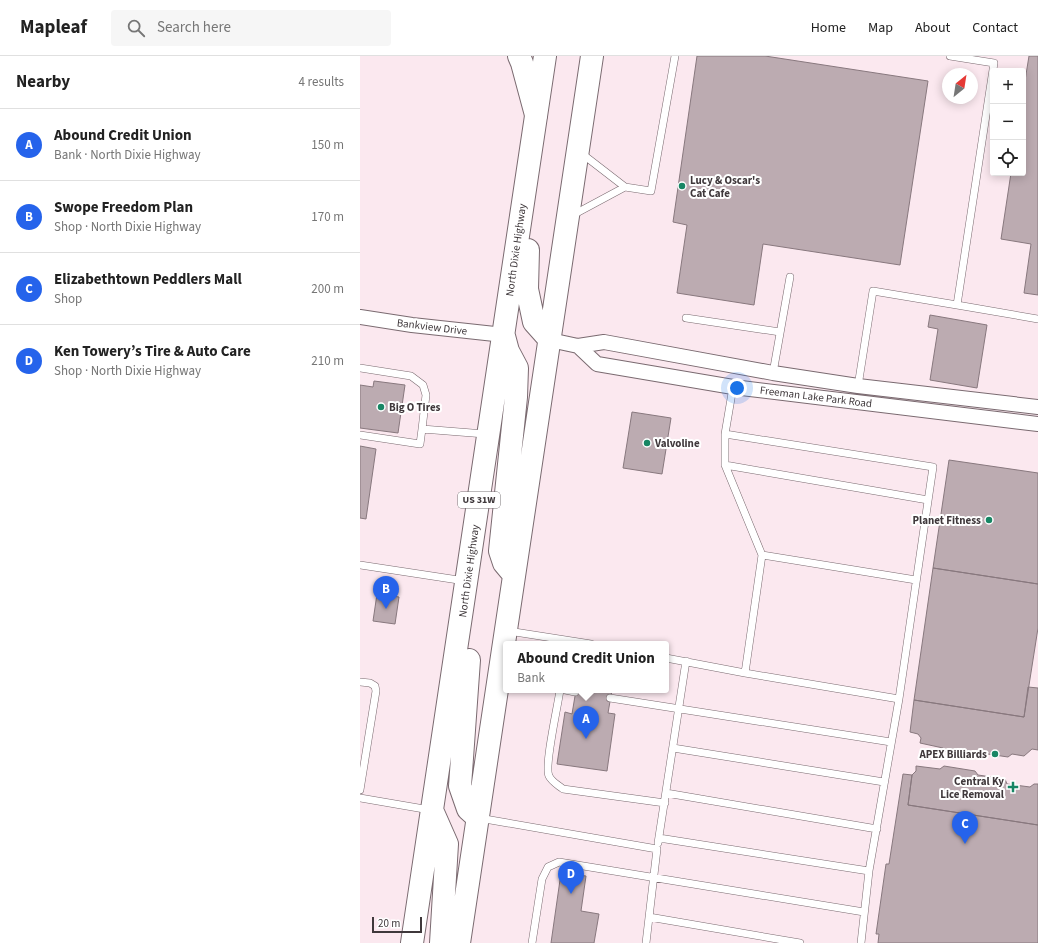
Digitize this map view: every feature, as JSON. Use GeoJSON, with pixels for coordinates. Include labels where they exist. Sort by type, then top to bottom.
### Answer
{"type":"FeatureCollection","features":[{"type":"Feature","properties":{"kind":"main road"},"geometry":{"type":"LineString","coordinates":[[519,56],[522,63],[535,120],[545,148],[527,251],[528,289],[534,322],[550,340]]}},
{"type":"Feature","properties":{"kind":"main road","name":"North Dixie Highway"},"geometry":{"type":"LineString","coordinates":[[414,942],[432,810],[545,56]]}},
{"type":"Feature","properties":{"kind":"main road"},"geometry":{"type":"LineString","coordinates":[[505,641],[592,56]]}},
{"type":"Feature","properties":{"kind":"main road"},"geometry":{"type":"LineString","coordinates":[[504,335],[508,351],[517,368],[516,397],[500,551],[504,563],[514,575]]}},
{"type":"Feature","properties":{"kind":"main road"},"geometry":{"type":"LineString","coordinates":[[477,513],[482,519],[488,532],[469,658],[460,786],[468,809],[478,818]]}},
{"type":"Feature","properties":{"kind":"main road"},"geometry":{"type":"LineString","coordinates":[[459,943],[503,651]]}},
{"type":"Feature","properties":{"kind":"main road"},"geometry":{"type":"LineString","coordinates":[[432,810],[447,844],[441,943]]}},
{"type":"Feature","properties":{"kind":"street","name":"Bankview Drive"},"geometry":{"type":"LineString","coordinates":[[360,317],[412,325],[504,335]]}},
{"type":"Feature","properties":{"kind":"street","name":"Freeman Lake Park Road"},"geometry":{"type":"LineString","coordinates":[[550,340],[578,346],[604,342],[773,373],[858,386],[1038,407]]}},
{"type":"Feature","properties":{"kind":"street","name":"Freeman Lake Park Road"},"geometry":{"type":"LineString","coordinates":[[578,346],[597,364],[733,387],[1038,424]]}},
{"type":"Feature","properties":{"kind":"lane"},"geometry":{"type":"LineString","coordinates":[[578,150],[625,187],[651,191],[675,56]]}},
{"type":"Feature","properties":{"kind":"lane"},"geometry":{"type":"LineString","coordinates":[[950,56],[994,63],[957,305]]}},
{"type":"Feature","properties":{"kind":"lane"},"geometry":{"type":"LineString","coordinates":[[568,218],[625,187]]}},
{"type":"Feature","properties":{"kind":"lane"},"geometry":{"type":"LineString","coordinates":[[773,373],[790,277]]}},
{"type":"Feature","properties":{"kind":"lane"},"geometry":{"type":"LineString","coordinates":[[858,386],[873,291],[1038,319]]}},
{"type":"Feature","properties":{"kind":"lane"},"geometry":{"type":"LineString","coordinates":[[686,318],[780,332]]}},
{"type":"Feature","properties":{"kind":"lane"},"geometry":{"type":"LineString","coordinates":[[360,368],[411,376],[423,385],[426,395],[420,444],[360,435]]}},
{"type":"Feature","properties":{"kind":"lane"},"geometry":{"type":"LineString","coordinates":[[733,387],[725,434],[725,465],[762,555],[744,673]]}},
{"type":"Feature","properties":{"kind":"lane"},"geometry":{"type":"LineString","coordinates":[[422,429],[489,434]]}},
{"type":"Feature","properties":{"kind":"lane"},"geometry":{"type":"LineString","coordinates":[[725,434],[933,467],[899,699],[870,871],[861,943]]}},
{"type":"Feature","properties":{"kind":"lane"},"geometry":{"type":"LineString","coordinates":[[725,465],[928,500]]}},
{"type":"Feature","properties":{"kind":"lane"},"geometry":{"type":"LineString","coordinates":[[762,555],[916,580]]}},
{"type":"Feature","properties":{"kind":"lane"},"geometry":{"type":"LineString","coordinates":[[360,565],[467,582]]}},
{"type":"Feature","properties":{"kind":"lane"},"geometry":{"type":"LineString","coordinates":[[506,631],[562,641]]}},
{"type":"Feature","properties":{"kind":"lane"},"geometry":{"type":"LineString","coordinates":[[669,658],[744,673],[899,699]]}},
{"type":"Feature","properties":{"kind":"lane"},"geometry":{"type":"LineString","coordinates":[[646,943],[657,849],[686,661]]}},
{"type":"Feature","properties":{"kind":"lane"},"geometry":{"type":"LineString","coordinates":[[360,682],[370,683],[375,686],[376,691],[360,790]]}},
{"type":"Feature","properties":{"kind":"lane"},"geometry":{"type":"LineString","coordinates":[[559,693],[549,755],[549,775],[554,783],[563,789],[665,803]]}},
{"type":"Feature","properties":{"kind":"lane"},"geometry":{"type":"LineString","coordinates":[[610,698],[891,742]]}},
{"type":"Feature","properties":{"kind":"lane"},"geometry":{"type":"LineString","coordinates":[[673,748],[884,782]]}},
{"type":"Feature","properties":{"kind":"lane"},"geometry":{"type":"LineString","coordinates":[[666,793],[877,829]]}},
{"type":"Feature","properties":{"kind":"lane"},"geometry":{"type":"LineString","coordinates":[[360,798],[432,810]]}},
{"type":"Feature","properties":{"kind":"lane"},"geometry":{"type":"LineString","coordinates":[[478,818],[510,825],[657,849]]}},
{"type":"Feature","properties":{"kind":"lane"},"geometry":{"type":"LineString","coordinates":[[659,838],[870,871]]}},
{"type":"Feature","properties":{"kind":"lane"},"geometry":{"type":"LineString","coordinates":[[532,943],[542,879],[548,867],[560,862],[864,912]]}},
{"type":"Feature","properties":{"kind":"lane"},"geometry":{"type":"LineString","coordinates":[[649,917],[800,943]]}},
{"type":"Feature","properties":{"kind":"building"},"geometry":{"type":"Polygon","coordinates":[[[697,56],[765,56],[928,81],[900,265],[763,244],[754,305],[677,293],[687,225],[673,222],[697,56]]]}},
{"type":"Feature","properties":{"kind":"building"},"geometry":{"type":"Polygon","coordinates":[[[1029,56],[1038,56],[1038,295],[1024,293],[1031,244],[1001,239],[1011,176],[1026,176],[1026,74],[1029,56]]]}},
{"type":"Feature","properties":{"kind":"building"},"geometry":{"type":"Polygon","coordinates":[[[930,315],[987,325],[977,388],[930,380],[938,329],[928,327],[930,315]]]}},
{"type":"Feature","properties":{"kind":"building","name":"Big O Tires"},"geometry":{"type":"Polygon","coordinates":[[[374,381],[405,385],[398,433],[360,428],[360,385],[373,387],[374,381]]]}},
{"type":"Feature","properties":{"kind":"building","name":"Valvoline"},"geometry":{"type":"Polygon","coordinates":[[[632,412],[671,418],[662,474],[623,468],[632,412]]]}},
{"type":"Feature","properties":{"kind":"building"},"geometry":{"type":"Polygon","coordinates":[[[360,446],[376,449],[366,519],[360,518],[360,446]]]}},
{"type":"Feature","properties":{"kind":"building","name":"Planet Fitness"},"geometry":{"type":"Polygon","coordinates":[[[949,460],[1038,473],[1038,584],[933,568],[949,460]]]}},
{"type":"Feature","properties":{"kind":"building"},"geometry":{"type":"Polygon","coordinates":[[[933,568],[1038,584],[1038,628],[1024,717],[914,700],[933,568]]]}},
{"type":"Feature","properties":{"kind":"building"},"geometry":{"type":"Polygon","coordinates":[[[377,594],[399,597],[395,624],[373,621],[377,594]]]}},
{"type":"Feature","properties":{"kind":"building"},"geometry":{"type":"Polygon","coordinates":[[[1028,687],[1038,688],[1038,750],[1032,749],[1024,756],[1012,754],[1008,757],[981,753],[977,757],[946,752],[943,748],[920,743],[921,738],[918,734],[910,732],[914,700],[1024,717],[1028,687]]]}},
{"type":"Feature","properties":{"kind":"building"},"geometry":{"type":"Polygon","coordinates":[[[576,693],[611,693],[608,713],[615,714],[607,771],[557,764],[565,712],[572,714],[576,693]]]}},
{"type":"Feature","properties":{"kind":"building"},"geometry":{"type":"Polygon","coordinates":[[[916,766],[940,769],[944,766],[975,771],[978,775],[1005,779],[1007,784],[1030,787],[1034,784],[1038,784],[1038,825],[908,805],[912,775],[916,771],[916,766]]]}},
{"type":"Feature","properties":{"kind":"building"},"geometry":{"type":"Polygon","coordinates":[[[903,774],[912,775],[908,805],[1038,825],[1038,943],[878,943],[879,934],[876,934],[886,864],[889,864],[903,774]]]}},
{"type":"Feature","properties":{"kind":"building"},"geometry":{"type":"Polygon","coordinates":[[[561,873],[586,876],[581,911],[599,914],[594,943],[551,943],[561,873]]]}},
{"type":"Feature","properties":{"kind":"place","name":"Lucy & Oscar's Cat Cafe"},"geometry":{"type":"Point","coordinates":[682,186]}},
{"type":"Feature","properties":{"kind":"place","name":"Big O Tires"},"geometry":{"type":"Point","coordinates":[381,407]}},
{"type":"Feature","properties":{"kind":"place","name":"Valvoline"},"geometry":{"type":"Point","coordinates":[647,443]}},
{"type":"Feature","properties":{"kind":"place","name":"Planet Fitness"},"geometry":{"type":"Point","coordinates":[989,520]}},
{"type":"Feature","properties":{"kind":"place","name":"Swope Freedom Plan"},"geometry":{"type":"Point","coordinates":[386,609]}},
{"type":"Feature","properties":{"kind":"place","name":"Abound Credit Union"},"geometry":{"type":"Point","coordinates":[586,739]}},
{"type":"Feature","properties":{"kind":"place","name":"APEX Billiards"},"geometry":{"type":"Point","coordinates":[995,754]}},
{"type":"Feature","properties":{"kind":"place","name":"Central Ky Lice Removal"},"geometry":{"type":"Point","coordinates":[1013,787]}},
{"type":"Feature","properties":{"kind":"place","name":"Elizabethtown Peddlers Mall"},"geometry":{"type":"Point","coordinates":[965,844]}},
{"type":"Feature","properties":{"kind":"place","name":"Ken Towery’s Tire & Auto Care"},"geometry":{"type":"Point","coordinates":[571,894]}}]}
